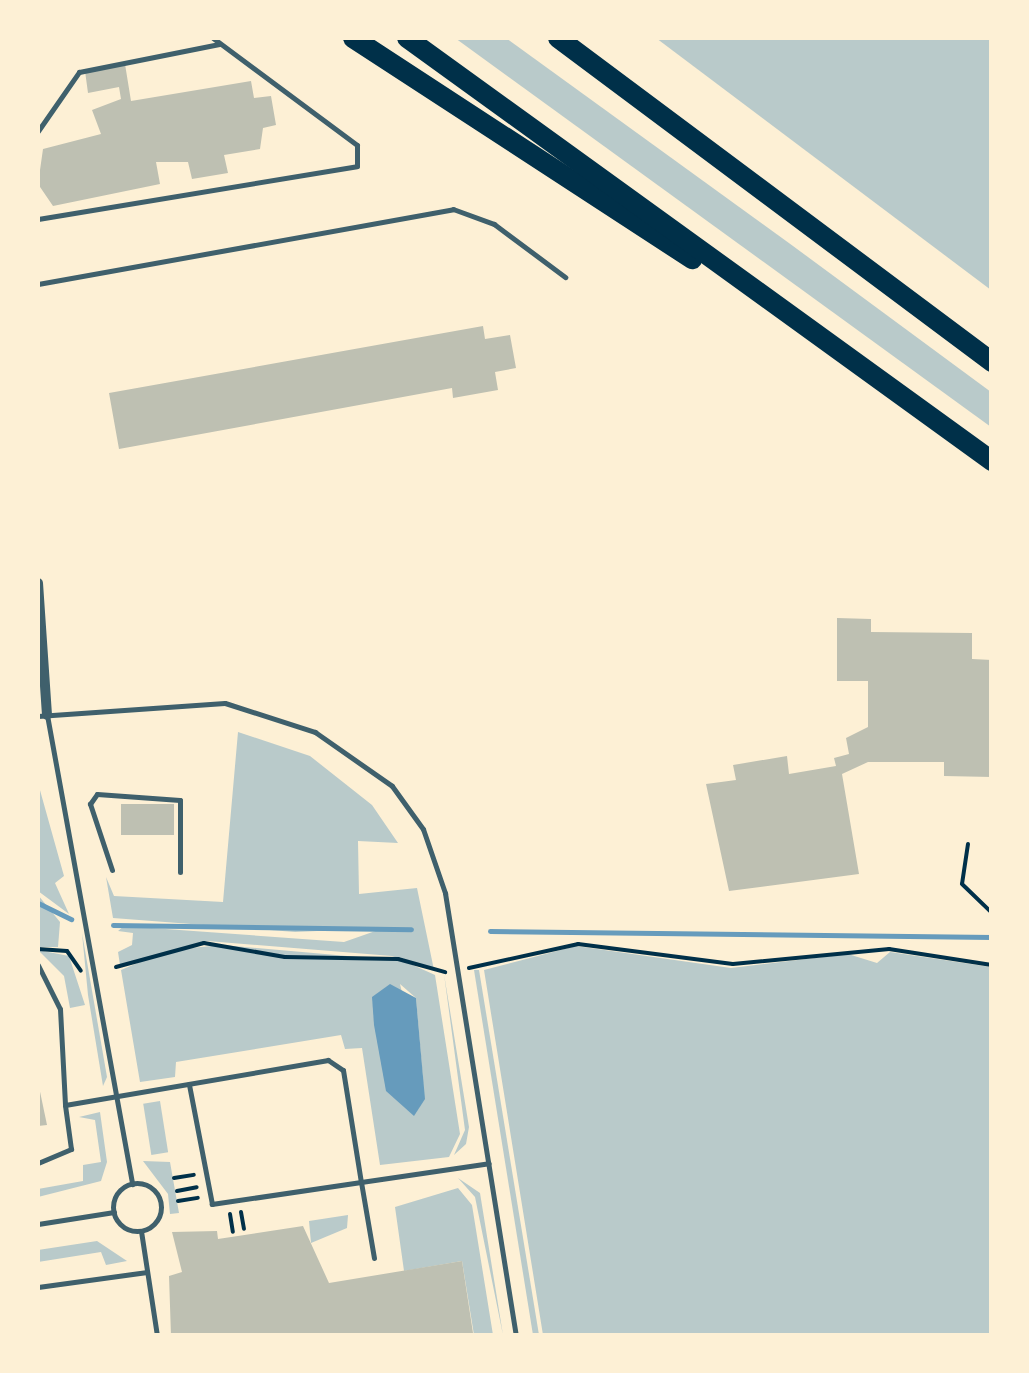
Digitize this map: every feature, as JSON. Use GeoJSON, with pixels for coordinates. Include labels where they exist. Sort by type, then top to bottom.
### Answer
{"type":"FeatureCollection","features":[{"type":"Feature","properties":{"kind":"highway"},"geometry":{"type":"LineString","coordinates":[[353,38],[924,410]]}},
{"type":"Feature","properties":{"kind":"highway"},"geometry":{"type":"LineString","coordinates":[[407,38],[992,461]]}},
{"type":"Feature","properties":{"kind":"highway"},"geometry":{"type":"LineString","coordinates":[[558,38],[992,362]]}},
{"type":"Feature","properties":{"kind":"street"},"geometry":{"type":"LineString","coordinates":[[38,583],[42,716]]}},
{"type":"Feature","properties":{"kind":"lane"},"geometry":{"type":"LineString","coordinates":[[38,219],[357,166],[357,145],[212,38]]}},
{"type":"Feature","properties":{"kind":"lane"},"geometry":{"type":"LineString","coordinates":[[38,131],[79,72],[220,43]]}},
{"type":"Feature","properties":{"kind":"lane"},"geometry":{"type":"LineString","coordinates":[[38,284],[453,210],[494,224],[565,277]]}},
{"type":"Feature","properties":{"kind":"lane"},"geometry":{"type":"LineString","coordinates":[[132,1184],[42,716],[225,703],[346,750],[392,786],[422,828],[458,970],[516,1336]]}},
{"type":"Feature","properties":{"kind":"lane"},"geometry":{"type":"LineString","coordinates":[[112,870],[90,804],[97,794],[180,800],[180,872]]}},
{"type":"Feature","properties":{"kind":"lane"},"geometry":{"type":"LineString","coordinates":[[38,965],[60,1010],[72,1148],[38,1163]]}},
{"type":"Feature","properties":{"kind":"lane"},"geometry":{"type":"LineString","coordinates":[[66,1105],[336,1062],[374,1258]]}},
{"type":"Feature","properties":{"kind":"lane"},"geometry":{"type":"LineString","coordinates":[[189,1084],[207,1196],[218,1205],[488,1163]]}},
{"type":"Feature","properties":{"kind":"lane"},"geometry":{"type":"LineString","coordinates":[[114,1212],[119,1192],[132,1184],[148,1186],[160,1204],[141,1230],[157,1336]]}},
{"type":"Feature","properties":{"kind":"lane"},"geometry":{"type":"LineString","coordinates":[[38,1224],[114,1212],[141,1230]]}},
{"type":"Feature","properties":{"kind":"lane"},"geometry":{"type":"LineString","coordinates":[[38,1287],[147,1272]]}},
{"type":"Feature","properties":{"kind":"path"},"geometry":{"type":"LineString","coordinates":[[968,844],[962,884],[992,913]]}},
{"type":"Feature","properties":{"kind":"path"},"geometry":{"type":"LineString","coordinates":[[116,968],[204,943],[458,970],[578,944],[733,964],[889,949],[992,965]]}},
{"type":"Feature","properties":{"kind":"path"},"geometry":{"type":"LineString","coordinates":[[38,949],[67,950],[83,971]]}},
{"type":"Feature","properties":{"kind":"path"},"geometry":{"type":"LineString","coordinates":[[174,1178],[203,1173]]}},
{"type":"Feature","properties":{"kind":"path"},"geometry":{"type":"LineString","coordinates":[[177,1190],[205,1186]]}},
{"type":"Feature","properties":{"kind":"path"},"geometry":{"type":"LineString","coordinates":[[178,1202],[207,1196]]}},
{"type":"Feature","properties":{"kind":"path"},"geometry":{"type":"LineString","coordinates":[[241,1212],[244,1230]]}},
{"type":"Feature","properties":{"kind":"path"},"geometry":{"type":"LineString","coordinates":[[230,1214],[233,1232]]}},
{"type":"Feature","properties":{"kind":"shaded area"},"geometry":{"type":"Polygon","coordinates":[[[455,38],[506,38],[793,246],[991,392],[991,427],[455,38]]]}},
{"type":"Feature","properties":{"kind":"shaded area"},"geometry":{"type":"Polygon","coordinates":[[[656,38],[991,38],[991,290],[656,38]]]}},
{"type":"Feature","properties":{"kind":"shaded area"},"geometry":{"type":"Polygon","coordinates":[[[238,732],[310,756],[372,805],[398,843],[358,841],[359,894],[417,888],[434,970],[392,956],[207,941],[120,965],[118,952],[132,945],[133,933],[118,931],[124,926],[344,942],[384,928],[295,932],[113,918],[106,877],[114,896],[223,902],[238,732]]]}},
{"type":"Feature","properties":{"kind":"shaded area"},"geometry":{"type":"Polygon","coordinates":[[[38,783],[64,876],[55,883],[69,914],[38,891],[38,783]]]}},
{"type":"Feature","properties":{"kind":"shaded area"},"geometry":{"type":"Polygon","coordinates":[[[38,895],[60,922],[58,947],[38,947],[38,895]]]}},
{"type":"Feature","properties":{"kind":"shaded area"},"geometry":{"type":"Polygon","coordinates":[[[82,933],[107,1077],[103,1086],[88,995],[82,933]]]}},
{"type":"Feature","properties":{"kind":"shaded area"},"geometry":{"type":"Polygon","coordinates":[[[223,945],[404,961],[435,975],[460,1134],[449,1157],[380,1165],[362,1048],[345,1049],[341,1035],[176,1062],[175,1077],[140,1082],[121,970],[168,950],[223,945]],[[400,984],[423,1079],[416,998],[400,984]]]}},
{"type":"Feature","properties":{"kind":"shaded area"},"geometry":{"type":"Polygon","coordinates":[[[576,946],[731,968],[848,954],[877,963],[890,952],[991,967],[991,1335],[543,1335],[484,970],[576,946]]]}},
{"type":"Feature","properties":{"kind":"shaded area"},"geometry":{"type":"Polygon","coordinates":[[[38,950],[69,956],[85,1005],[70,1008],[64,976],[38,950]]]}},
{"type":"Feature","properties":{"kind":"shaded area"},"geometry":{"type":"Polygon","coordinates":[[[474,970],[479,970],[539,1335],[533,1335],[474,970]]]}},
{"type":"Feature","properties":{"kind":"shaded area"},"geometry":{"type":"Polygon","coordinates":[[[444,974],[469,1127],[466,1144],[454,1155],[465,1130],[444,974]]]}},
{"type":"Feature","properties":{"kind":"shaded area"},"geometry":{"type":"Polygon","coordinates":[[[160,1101],[168,1152],[151,1155],[143,1104],[160,1101]]]}},
{"type":"Feature","properties":{"kind":"shaded area"},"geometry":{"type":"Polygon","coordinates":[[[100,1112],[107,1162],[101,1181],[38,1197],[38,1189],[83,1181],[83,1165],[101,1162],[95,1120],[79,1117],[100,1112]]]}},
{"type":"Feature","properties":{"kind":"shaded area"},"geometry":{"type":"Polygon","coordinates":[[[143,1161],[170,1162],[179,1213],[170,1214],[168,1194],[143,1161]]]}},
{"type":"Feature","properties":{"kind":"shaded area"},"geometry":{"type":"Polygon","coordinates":[[[458,1178],[480,1193],[503,1335],[475,1197],[458,1178]]]}},
{"type":"Feature","properties":{"kind":"shaded area"},"geometry":{"type":"Polygon","coordinates":[[[458,1188],[472,1205],[493,1335],[474,1335],[462,1261],[404,1271],[395,1207],[458,1188]]]}},
{"type":"Feature","properties":{"kind":"shaded area"},"geometry":{"type":"Polygon","coordinates":[[[348,1215],[347,1228],[311,1243],[309,1221],[348,1215]]]}},
{"type":"Feature","properties":{"kind":"shaded area"},"geometry":{"type":"Polygon","coordinates":[[[97,1241],[127,1261],[106,1265],[101,1252],[38,1262],[38,1250],[97,1241]]]}},
{"type":"Feature","properties":{"kind":"water"},"geometry":{"type":"Polygon","coordinates":[[[390,984],[416,998],[425,1099],[414,1116],[386,1091],[374,1025],[372,997],[390,984]]]}},
{"type":"Feature","properties":{"kind":"building"},"geometry":{"type":"Polygon","coordinates":[[[125,64],[131,101],[251,81],[254,98],[271,96],[276,125],[263,128],[260,149],[224,155],[228,173],[192,179],[188,162],[156,162],[160,184],[53,206],[38,184],[43,149],[101,134],[92,110],[121,99],[119,87],[88,93],[85,71],[125,64]]]}},
{"type":"Feature","properties":{"kind":"building"},"geometry":{"type":"Polygon","coordinates":[[[483,326],[485,339],[510,335],[516,368],[495,372],[498,390],[453,398],[452,388],[119,449],[109,393],[483,326]]]}},
{"type":"Feature","properties":{"kind":"building"},"geometry":{"type":"Polygon","coordinates":[[[837,618],[871,619],[871,632],[972,633],[972,659],[992,660],[992,777],[944,776],[944,762],[868,762],[842,774],[859,874],[729,891],[706,784],[736,780],[733,765],[787,756],[789,774],[836,766],[834,758],[849,754],[846,738],[868,727],[868,681],[837,681],[837,618]]]}},
{"type":"Feature","properties":{"kind":"building"},"geometry":{"type":"Polygon","coordinates":[[[121,804],[174,804],[174,835],[121,835],[121,804]]]}},
{"type":"Feature","properties":{"kind":"building"},"geometry":{"type":"Polygon","coordinates":[[[38,1082],[47,1125],[38,1126],[38,1082]]]}},
{"type":"Feature","properties":{"kind":"building"},"geometry":{"type":"Polygon","coordinates":[[[303,1226],[329,1283],[462,1261],[473,1333],[171,1336],[169,1276],[182,1272],[172,1232],[217,1231],[218,1239],[303,1226]]]}},
{"type":"Feature","properties":{"kind":"waterway"},"geometry":{"type":"LineString","coordinates":[[38,903],[71,919]]}},
{"type":"Feature","properties":{"kind":"waterway"},"geometry":{"type":"LineString","coordinates":[[113,925],[411,929]]}},
{"type":"Feature","properties":{"kind":"waterway"},"geometry":{"type":"LineString","coordinates":[[490,931],[992,937]]}}]}
